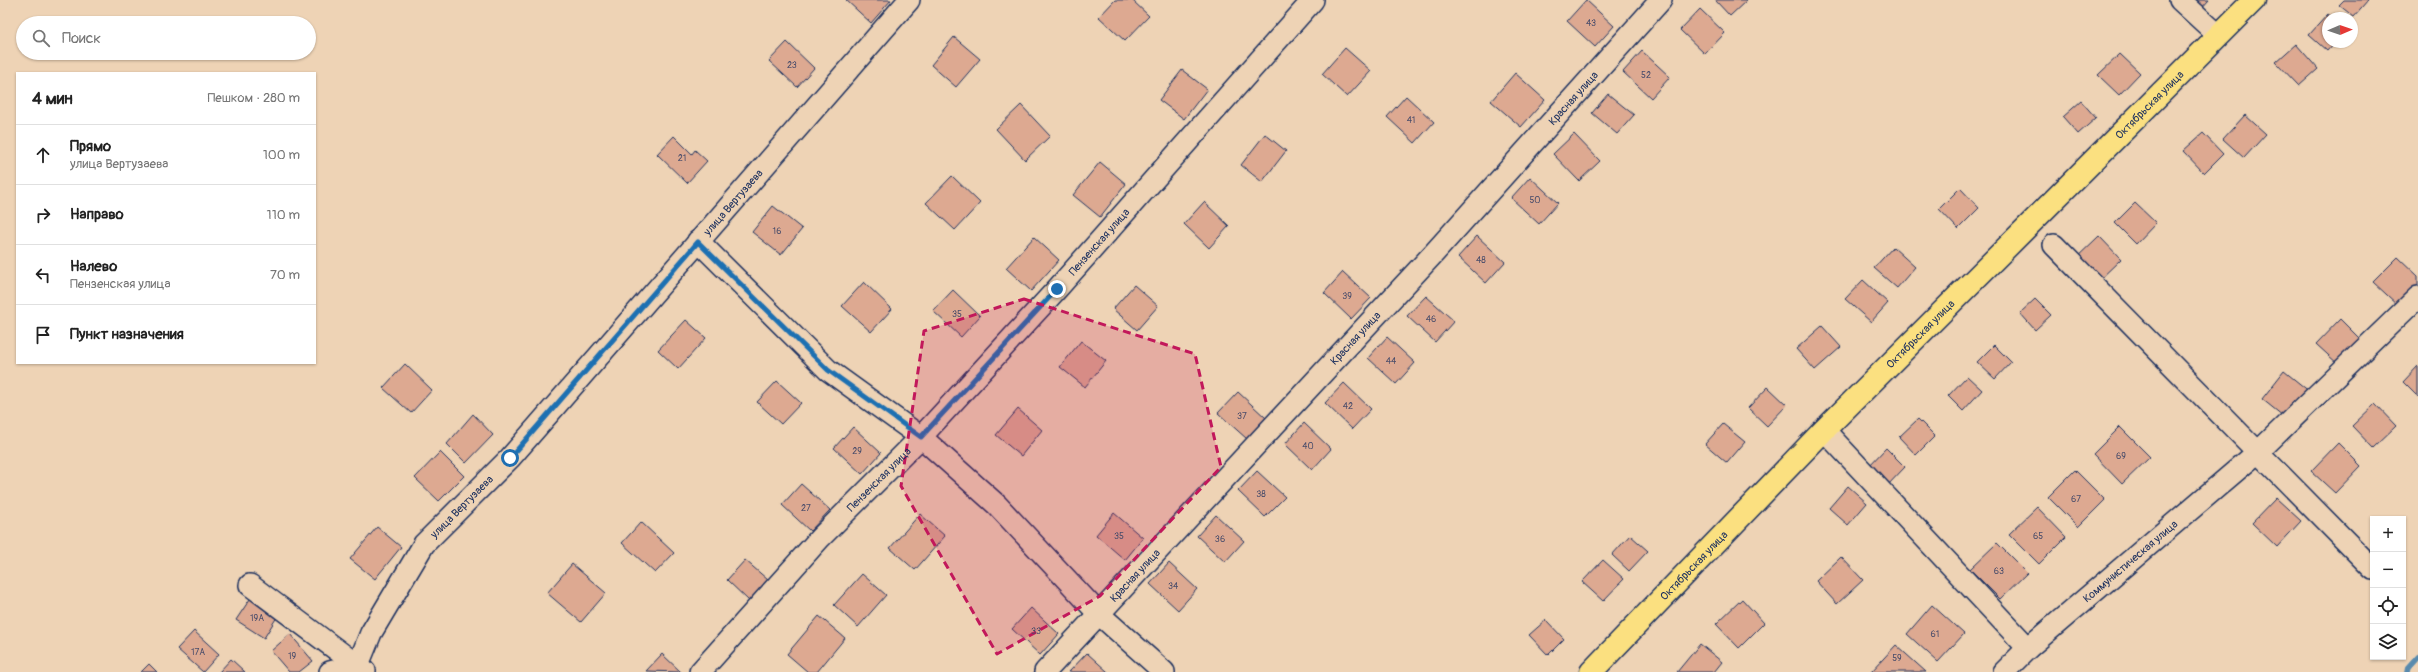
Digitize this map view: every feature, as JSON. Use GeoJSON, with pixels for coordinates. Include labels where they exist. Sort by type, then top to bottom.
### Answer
{"type":"FeatureCollection","features":[{"type":"Feature","properties":{"kind":"main road","name":"Октябрьская улица"},"geometry":{"type":"LineString","coordinates":[[1591,672],[1824,430],[2254,0]]}},
{"type":"Feature","properties":{"kind":"street","name":"улица Вертузаева"},"geometry":{"type":"LineString","coordinates":[[362,668],[371,633],[424,544],[510,458],[909,0]]}},
{"type":"Feature","properties":{"kind":"street","name":"Пензенская улица"},"geometry":{"type":"LineString","coordinates":[[700,672],[820,538],[921,437],[1062,283],[1313,0]]}},
{"type":"Feature","properties":{"kind":"street","name":"Красная улица"},"geometry":{"type":"LineString","coordinates":[[1045,672],[1435,252],[1661,0]]}},
{"type":"Feature","properties":{"kind":"street"},"geometry":{"type":"LineString","coordinates":[[2180,0],[2218,35]]}},
{"type":"Feature","properties":{"kind":"street"},"geometry":{"type":"LineString","coordinates":[[698,242],[828,370],[921,437],[997,505],[1099,614],[1164,672]]}},
{"type":"Feature","properties":{"kind":"street"},"geometry":{"type":"LineString","coordinates":[[2054,245],[2370,566]]}},
{"type":"Feature","properties":{"kind":"street","name":"Коммунистическая улица"},"geometry":{"type":"LineString","coordinates":[[2004,672],[2028,648],[2258,452],[2418,297]]}},
{"type":"Feature","properties":{"kind":"street"},"geometry":{"type":"LineString","coordinates":[[1824,430],[2028,648]]}},
{"type":"Feature","properties":{"kind":"street"},"geometry":{"type":"LineString","coordinates":[[250,585],[362,668]]}},
{"type":"Feature","properties":{"kind":"street"},"geometry":{"type":"LineString","coordinates":[[330,672],[362,668]]}},
{"type":"Feature","properties":{"kind":"highlighted area"},"geometry":{"type":"Polygon","coordinates":[[[1024,299],[1195,354],[1221,467],[1100,596],[997,654],[901,486],[924,331],[1024,299]]]}},
{"type":"Feature","properties":{"kind":"building"},"geometry":{"type":"Polygon","coordinates":[[[846,0],[891,0],[871,23],[846,0]]]}},
{"type":"Feature","properties":{"kind":"building"},"geometry":{"type":"Polygon","coordinates":[[[1115,0],[1132,0],[1149,16],[1125,41],[1099,17],[1115,0]]]}},
{"type":"Feature","properties":{"kind":"building"},"geometry":{"type":"Polygon","coordinates":[[[1586,0],[1614,26],[1595,47],[1567,21],[1586,0]]]}},
{"type":"Feature","properties":{"kind":"building"},"geometry":{"type":"Polygon","coordinates":[[[1715,0],[1747,0],[1730,16],[1715,0]]]}},
{"type":"Feature","properties":{"kind":"building"},"geometry":{"type":"Polygon","coordinates":[[[2190,0],[2209,0],[2200,10],[2190,0]]]}},
{"type":"Feature","properties":{"kind":"building"},"geometry":{"type":"Polygon","coordinates":[[[2344,0],[2368,1],[2358,12],[2348,12],[2339,5],[2344,0]]]}},
{"type":"Feature","properties":{"kind":"building"},"geometry":{"type":"Polygon","coordinates":[[[1700,9],[1725,33],[1705,54],[1680,30],[1700,9]]]}},
{"type":"Feature","properties":{"kind":"building"},"geometry":{"type":"Polygon","coordinates":[[[2322,21],[2322,47],[2309,35],[2322,21]]]}},
{"type":"Feature","properties":{"kind":"building"},"geometry":{"type":"Polygon","coordinates":[[[954,37],[980,59],[956,87],[931,65],[954,37]]]}},
{"type":"Feature","properties":{"kind":"building"},"geometry":{"type":"Polygon","coordinates":[[[787,42],[814,68],[797,87],[769,61],[787,42]]]}},
{"type":"Feature","properties":{"kind":"building"},"geometry":{"type":"Polygon","coordinates":[[[2296,44],[2318,69],[2299,86],[2276,62],[2296,44]]]}},
{"type":"Feature","properties":{"kind":"building"},"geometry":{"type":"Polygon","coordinates":[[[1345,48],[1371,71],[1347,97],[1322,74],[1345,48]]]}},
{"type":"Feature","properties":{"kind":"building"},"geometry":{"type":"Polygon","coordinates":[[[1642,51],[1670,77],[1651,98],[1623,72],[1642,51]]]}},
{"type":"Feature","properties":{"kind":"building"},"geometry":{"type":"Polygon","coordinates":[[[2120,54],[2140,73],[2119,95],[2098,75],[2120,54]]]}},
{"type":"Feature","properties":{"kind":"building"},"geometry":{"type":"Polygon","coordinates":[[[1182,70],[1207,89],[1184,119],[1159,100],[1182,70]]]}},
{"type":"Feature","properties":{"kind":"building"},"geometry":{"type":"Polygon","coordinates":[[[1515,73],[1545,100],[1521,127],[1491,101],[1515,73]]]}},
{"type":"Feature","properties":{"kind":"building"},"geometry":{"type":"Polygon","coordinates":[[[1608,94],[1634,115],[1617,134],[1592,113],[1608,94]]]}},
{"type":"Feature","properties":{"kind":"building"},"geometry":{"type":"Polygon","coordinates":[[[1406,96],[1434,122],[1415,143],[1387,117],[1406,96]]]}},
{"type":"Feature","properties":{"kind":"building"},"geometry":{"type":"Polygon","coordinates":[[[2081,101],[2096,118],[2078,134],[2063,117],[2081,101]]]}},
{"type":"Feature","properties":{"kind":"building"},"geometry":{"type":"Polygon","coordinates":[[[1021,105],[1050,136],[1025,160],[996,129],[1021,105]]]}},
{"type":"Feature","properties":{"kind":"building"},"geometry":{"type":"Polygon","coordinates":[[[2245,115],[2266,134],[2244,158],[2223,139],[2245,115]]]}},
{"type":"Feature","properties":{"kind":"building"},"geometry":{"type":"Polygon","coordinates":[[[2203,133],[2223,154],[2204,173],[2183,151],[2203,133]]]}},
{"type":"Feature","properties":{"kind":"building"},"geometry":{"type":"Polygon","coordinates":[[[1265,134],[1286,151],[1262,182],[1241,165],[1265,134]]]}},
{"type":"Feature","properties":{"kind":"building"},"geometry":{"type":"Polygon","coordinates":[[[1574,134],[1600,161],[1579,181],[1553,154],[1574,134]]]}},
{"type":"Feature","properties":{"kind":"building"},"geometry":{"type":"Polygon","coordinates":[[[674,136],[692,154],[695,150],[707,161],[687,183],[657,154],[674,136]]]}},
{"type":"Feature","properties":{"kind":"building"},"geometry":{"type":"Polygon","coordinates":[[[1100,162],[1126,184],[1100,217],[1073,195],[1100,162]]]}},
{"type":"Feature","properties":{"kind":"building"},"geometry":{"type":"Polygon","coordinates":[[[952,176],[980,203],[955,230],[926,203],[952,176]]]}},
{"type":"Feature","properties":{"kind":"building"},"geometry":{"type":"Polygon","coordinates":[[[1530,177],[1558,203],[1539,224],[1511,198],[1530,177]]]}},
{"type":"Feature","properties":{"kind":"building"},"geometry":{"type":"Polygon","coordinates":[[[1960,188],[1979,208],[1958,229],[1939,209],[1960,188]]]}},
{"type":"Feature","properties":{"kind":"building"},"geometry":{"type":"Polygon","coordinates":[[[1204,202],[1229,226],[1209,248],[1184,224],[1204,202]]]}},
{"type":"Feature","properties":{"kind":"building"},"geometry":{"type":"Polygon","coordinates":[[[2135,203],[2156,223],[2136,244],[2115,223],[2135,203]]]}},
{"type":"Feature","properties":{"kind":"building"},"geometry":{"type":"Polygon","coordinates":[[[773,206],[802,229],[781,255],[752,232],[773,206]]]}},
{"type":"Feature","properties":{"kind":"building"},"geometry":{"type":"Polygon","coordinates":[[[1477,236],[1505,262],[1486,283],[1458,257],[1477,236]]]}},
{"type":"Feature","properties":{"kind":"building"},"geometry":{"type":"Polygon","coordinates":[[[2099,236],[2121,259],[2095,284],[2073,261],[2099,236]]]}},
{"type":"Feature","properties":{"kind":"building"},"geometry":{"type":"Polygon","coordinates":[[[1034,237],[1059,260],[1031,291],[1006,268],[1034,237]]]}},
{"type":"Feature","properties":{"kind":"building"},"geometry":{"type":"Polygon","coordinates":[[[1893,247],[1915,267],[1897,288],[1874,268],[1893,247]]]}},
{"type":"Feature","properties":{"kind":"building"},"geometry":{"type":"Polygon","coordinates":[[[2398,257],[2418,276],[2418,288],[2400,307],[2373,282],[2398,257]]]}},
{"type":"Feature","properties":{"kind":"building"},"geometry":{"type":"Polygon","coordinates":[[[1343,272],[1371,298],[1351,319],[1324,293],[1343,272]]]}},
{"type":"Feature","properties":{"kind":"building"},"geometry":{"type":"Polygon","coordinates":[[[1863,280],[1888,303],[1871,322],[1845,299],[1863,280]]]}},
{"type":"Feature","properties":{"kind":"building"},"geometry":{"type":"Polygon","coordinates":[[[864,282],[892,309],[871,332],[842,306],[864,282]]]}},
{"type":"Feature","properties":{"kind":"building"},"geometry":{"type":"Polygon","coordinates":[[[1134,285],[1158,306],[1137,330],[1113,309],[1134,285]]]}},
{"type":"Feature","properties":{"kind":"building"},"geometry":{"type":"Polygon","coordinates":[[[953,290],[980,316],[961,337],[933,311],[953,290]]]}},
{"type":"Feature","properties":{"kind":"building"},"geometry":{"type":"Polygon","coordinates":[[[1426,296],[1454,321],[1435,342],[1407,316],[1426,296]]]}},
{"type":"Feature","properties":{"kind":"building"},"geometry":{"type":"Polygon","coordinates":[[[2035,299],[2051,315],[2035,330],[2020,313],[2035,299]]]}},
{"type":"Feature","properties":{"kind":"building"},"geometry":{"type":"Polygon","coordinates":[[[2340,319],[2362,341],[2339,365],[2316,344],[2340,319]]]}},
{"type":"Feature","properties":{"kind":"building"},"geometry":{"type":"Polygon","coordinates":[[[686,320],[706,338],[678,369],[658,350],[686,320]]]}},
{"type":"Feature","properties":{"kind":"building"},"geometry":{"type":"Polygon","coordinates":[[[1822,326],[1841,347],[1815,370],[1796,349],[1822,326]]]}},
{"type":"Feature","properties":{"kind":"building"},"geometry":{"type":"Polygon","coordinates":[[[1387,337],[1415,363],[1396,384],[1368,358],[1387,337]]]}},
{"type":"Feature","properties":{"kind":"building"},"geometry":{"type":"Polygon","coordinates":[[[1081,341],[1106,361],[1085,387],[1060,367],[1081,341]]]}},
{"type":"Feature","properties":{"kind":"building"},"geometry":{"type":"Polygon","coordinates":[[[1994,345],[2011,362],[1995,379],[1977,362],[1994,345]]]}},
{"type":"Feature","properties":{"kind":"building"},"geometry":{"type":"Polygon","coordinates":[[[405,364],[432,390],[411,413],[383,388],[405,364]]]}},
{"type":"Feature","properties":{"kind":"building"},"geometry":{"type":"Polygon","coordinates":[[[2418,366],[2418,397],[2403,382],[2418,366]]]}},
{"type":"Feature","properties":{"kind":"building"},"geometry":{"type":"Polygon","coordinates":[[[2284,371],[2310,392],[2288,420],[2262,399],[2284,371]]]}},
{"type":"Feature","properties":{"kind":"building"},"geometry":{"type":"Polygon","coordinates":[[[1967,376],[1982,390],[1963,411],[1948,396],[1967,376]]]}},
{"type":"Feature","properties":{"kind":"building"},"geometry":{"type":"Polygon","coordinates":[[[777,381],[801,403],[781,424],[757,402],[777,381]]]}},
{"type":"Feature","properties":{"kind":"building"},"geometry":{"type":"Polygon","coordinates":[[[1344,383],[1371,409],[1352,429],[1325,403],[1344,383]]]}},
{"type":"Feature","properties":{"kind":"building"},"geometry":{"type":"Polygon","coordinates":[[[1768,387],[1787,405],[1767,426],[1748,408],[1768,387]]]}},
{"type":"Feature","properties":{"kind":"building"},"geometry":{"type":"Polygon","coordinates":[[[1238,392],[1266,418],[1247,439],[1218,413],[1238,392]]]}},
{"type":"Feature","properties":{"kind":"building"},"geometry":{"type":"Polygon","coordinates":[[[2375,404],[2396,426],[2373,448],[2352,426],[2375,404]]]}},
{"type":"Feature","properties":{"kind":"building"},"geometry":{"type":"Polygon","coordinates":[[[1018,409],[1042,430],[1021,456],[996,435],[1018,409]]]}},
{"type":"Feature","properties":{"kind":"building"},"geometry":{"type":"Polygon","coordinates":[[[473,414],[493,435],[466,463],[447,444],[473,414]]]}},
{"type":"Feature","properties":{"kind":"building"},"geometry":{"type":"Polygon","coordinates":[[[1918,419],[1935,436],[1916,455],[1899,437],[1918,419]]]}},
{"type":"Feature","properties":{"kind":"building"},"geometry":{"type":"Polygon","coordinates":[[[1304,423],[1331,449],[1312,470],[1285,444],[1304,423]]]}},
{"type":"Feature","properties":{"kind":"building"},"geometry":{"type":"Polygon","coordinates":[[[1723,424],[1745,442],[1727,463],[1705,444],[1723,424]]]}},
{"type":"Feature","properties":{"kind":"building"},"geometry":{"type":"Polygon","coordinates":[[[853,427],[881,453],[862,474],[834,448],[853,427]]]}},
{"type":"Feature","properties":{"kind":"building"},"geometry":{"type":"Polygon","coordinates":[[[2120,427],[2150,457],[2122,484],[2093,454],[2120,427]]]}},
{"type":"Feature","properties":{"kind":"building"},"geometry":{"type":"Polygon","coordinates":[[[2338,443],[2361,466],[2335,493],[2311,471],[2338,443]]]}},
{"type":"Feature","properties":{"kind":"building"},"geometry":{"type":"Polygon","coordinates":[[[1886,448],[1905,467],[1886,487],[1867,468],[1886,448]]]}},
{"type":"Feature","properties":{"kind":"building"},"geometry":{"type":"Polygon","coordinates":[[[440,452],[464,476],[439,501],[415,478],[440,452]]]}},
{"type":"Feature","properties":{"kind":"building"},"geometry":{"type":"Polygon","coordinates":[[[2075,470],[2105,500],[2078,527],[2048,497],[2075,470]]]}},
{"type":"Feature","properties":{"kind":"building"},"geometry":{"type":"Polygon","coordinates":[[[1257,471],[1285,497],[1265,517],[1238,491],[1257,471]]]}},
{"type":"Feature","properties":{"kind":"building"},"geometry":{"type":"Polygon","coordinates":[[[801,484],[830,510],[810,531],[782,505],[801,484]]]}},
{"type":"Feature","properties":{"kind":"building"},"geometry":{"type":"Polygon","coordinates":[[[1848,486],[1867,503],[1848,525],[1829,508],[1848,486]]]}},
{"type":"Feature","properties":{"kind":"building"},"geometry":{"type":"Polygon","coordinates":[[[2276,498],[2301,521],[2277,547],[2252,523],[2276,498]]]}},
{"type":"Feature","properties":{"kind":"building"},"geometry":{"type":"Polygon","coordinates":[[[2037,507],[2066,537],[2039,564],[2009,534],[2037,507]]]}},
{"type":"Feature","properties":{"kind":"building"},"geometry":{"type":"Polygon","coordinates":[[[1114,513],[1143,538],[1125,560],[1096,535],[1114,513]]]}},
{"type":"Feature","properties":{"kind":"building"},"geometry":{"type":"Polygon","coordinates":[[[920,514],[945,536],[915,570],[890,548],[920,514]]]}},
{"type":"Feature","properties":{"kind":"building"},"geometry":{"type":"Polygon","coordinates":[[[1216,515],[1244,541],[1225,562],[1197,536],[1216,515]]]}},
{"type":"Feature","properties":{"kind":"building"},"geometry":{"type":"Polygon","coordinates":[[[641,522],[674,553],[655,573],[622,543],[641,522]]]}},
{"type":"Feature","properties":{"kind":"building"},"geometry":{"type":"Polygon","coordinates":[[[377,527],[401,547],[375,579],[350,559],[377,527]]]}},
{"type":"Feature","properties":{"kind":"building"},"geometry":{"type":"Polygon","coordinates":[[[1630,535],[1648,551],[1629,571],[1612,555],[1630,535]]]}},
{"type":"Feature","properties":{"kind":"building"},"geometry":{"type":"Polygon","coordinates":[[[1997,543],[2027,573],[2000,599],[1970,569],[1997,543]]]}},
{"type":"Feature","properties":{"kind":"building"},"geometry":{"type":"Polygon","coordinates":[[[1841,557],[1863,580],[1837,604],[1816,581],[1841,557]]]}},
{"type":"Feature","properties":{"kind":"building"},"geometry":{"type":"Polygon","coordinates":[[[745,560],[768,580],[749,601],[727,580],[745,560]]]}},
{"type":"Feature","properties":{"kind":"building"},"geometry":{"type":"Polygon","coordinates":[[[1603,560],[1624,579],[1603,601],[1582,582],[1603,560]]]}},
{"type":"Feature","properties":{"kind":"building"},"geometry":{"type":"Polygon","coordinates":[[[1169,563],[1197,589],[1178,610],[1150,584],[1169,563]]]}},
{"type":"Feature","properties":{"kind":"building"},"geometry":{"type":"Polygon","coordinates":[[[572,564],[606,593],[581,622],[547,593],[572,564]]]}},
{"type":"Feature","properties":{"kind":"building"},"geometry":{"type":"Polygon","coordinates":[[[862,574],[886,595],[858,627],[834,605],[862,574]]]}},
{"type":"Feature","properties":{"kind":"building"},"geometry":{"type":"Polygon","coordinates":[[[250,599],[277,617],[264,638],[236,620],[250,599]]]}},
{"type":"Feature","properties":{"kind":"building"},"geometry":{"type":"Polygon","coordinates":[[[1742,599],[1764,623],[1739,648],[1716,624],[1742,599]]]}},
{"type":"Feature","properties":{"kind":"building"},"geometry":{"type":"Polygon","coordinates":[[[1932,605],[1964,634],[1938,662],[1907,634],[1932,605]]]}},
{"type":"Feature","properties":{"kind":"building"},"geometry":{"type":"Polygon","coordinates":[[[1031,608],[1059,634],[1040,655],[1012,629],[1031,608]]]}},
{"type":"Feature","properties":{"kind":"building"},"geometry":{"type":"Polygon","coordinates":[[[819,616],[845,638],[817,672],[808,672],[787,654],[819,616]]]}},
{"type":"Feature","properties":{"kind":"building"},"geometry":{"type":"Polygon","coordinates":[[[1546,620],[1564,639],[1548,655],[1529,635],[1546,620]]]}},
{"type":"Feature","properties":{"kind":"building"},"geometry":{"type":"Polygon","coordinates":[[[194,631],[219,654],[203,672],[177,649],[194,631]]]}},
{"type":"Feature","properties":{"kind":"building"},"geometry":{"type":"Polygon","coordinates":[[[290,634],[313,661],[299,672],[289,672],[271,651],[290,634]]]}},
{"type":"Feature","properties":{"kind":"building"},"geometry":{"type":"Polygon","coordinates":[[[1700,644],[1722,662],[1714,672],[1677,672],[1700,644]]]}},
{"type":"Feature","properties":{"kind":"building"},"geometry":{"type":"Polygon","coordinates":[[[1896,645],[1926,672],[1871,672],[1896,645]]]}},
{"type":"Feature","properties":{"kind":"building"},"geometry":{"type":"Polygon","coordinates":[[[1087,653],[1108,672],[1069,672],[1087,653]]]}},
{"type":"Feature","properties":{"kind":"building"},"geometry":{"type":"Polygon","coordinates":[[[662,654],[681,672],[646,671],[662,654]]]}},
{"type":"Feature","properties":{"kind":"building"},"geometry":{"type":"Polygon","coordinates":[[[231,659],[245,672],[219,672],[231,659]]]}},
{"type":"Feature","properties":{"kind":"building"},"geometry":{"type":"Polygon","coordinates":[[[149,664],[157,672],[141,672],[149,664]]]}},
{"type":"Feature","properties":{"kind":"waterway"},"geometry":{"type":"LineString","coordinates":[[2408,672],[2409,667],[2418,657]]}},
{"type":"Feature","properties":{"kind":"route"},"geometry":{"type":"LineString","coordinates":[[510,458],[698,242],[828,370],[921,437],[1057,289]]}}]}
